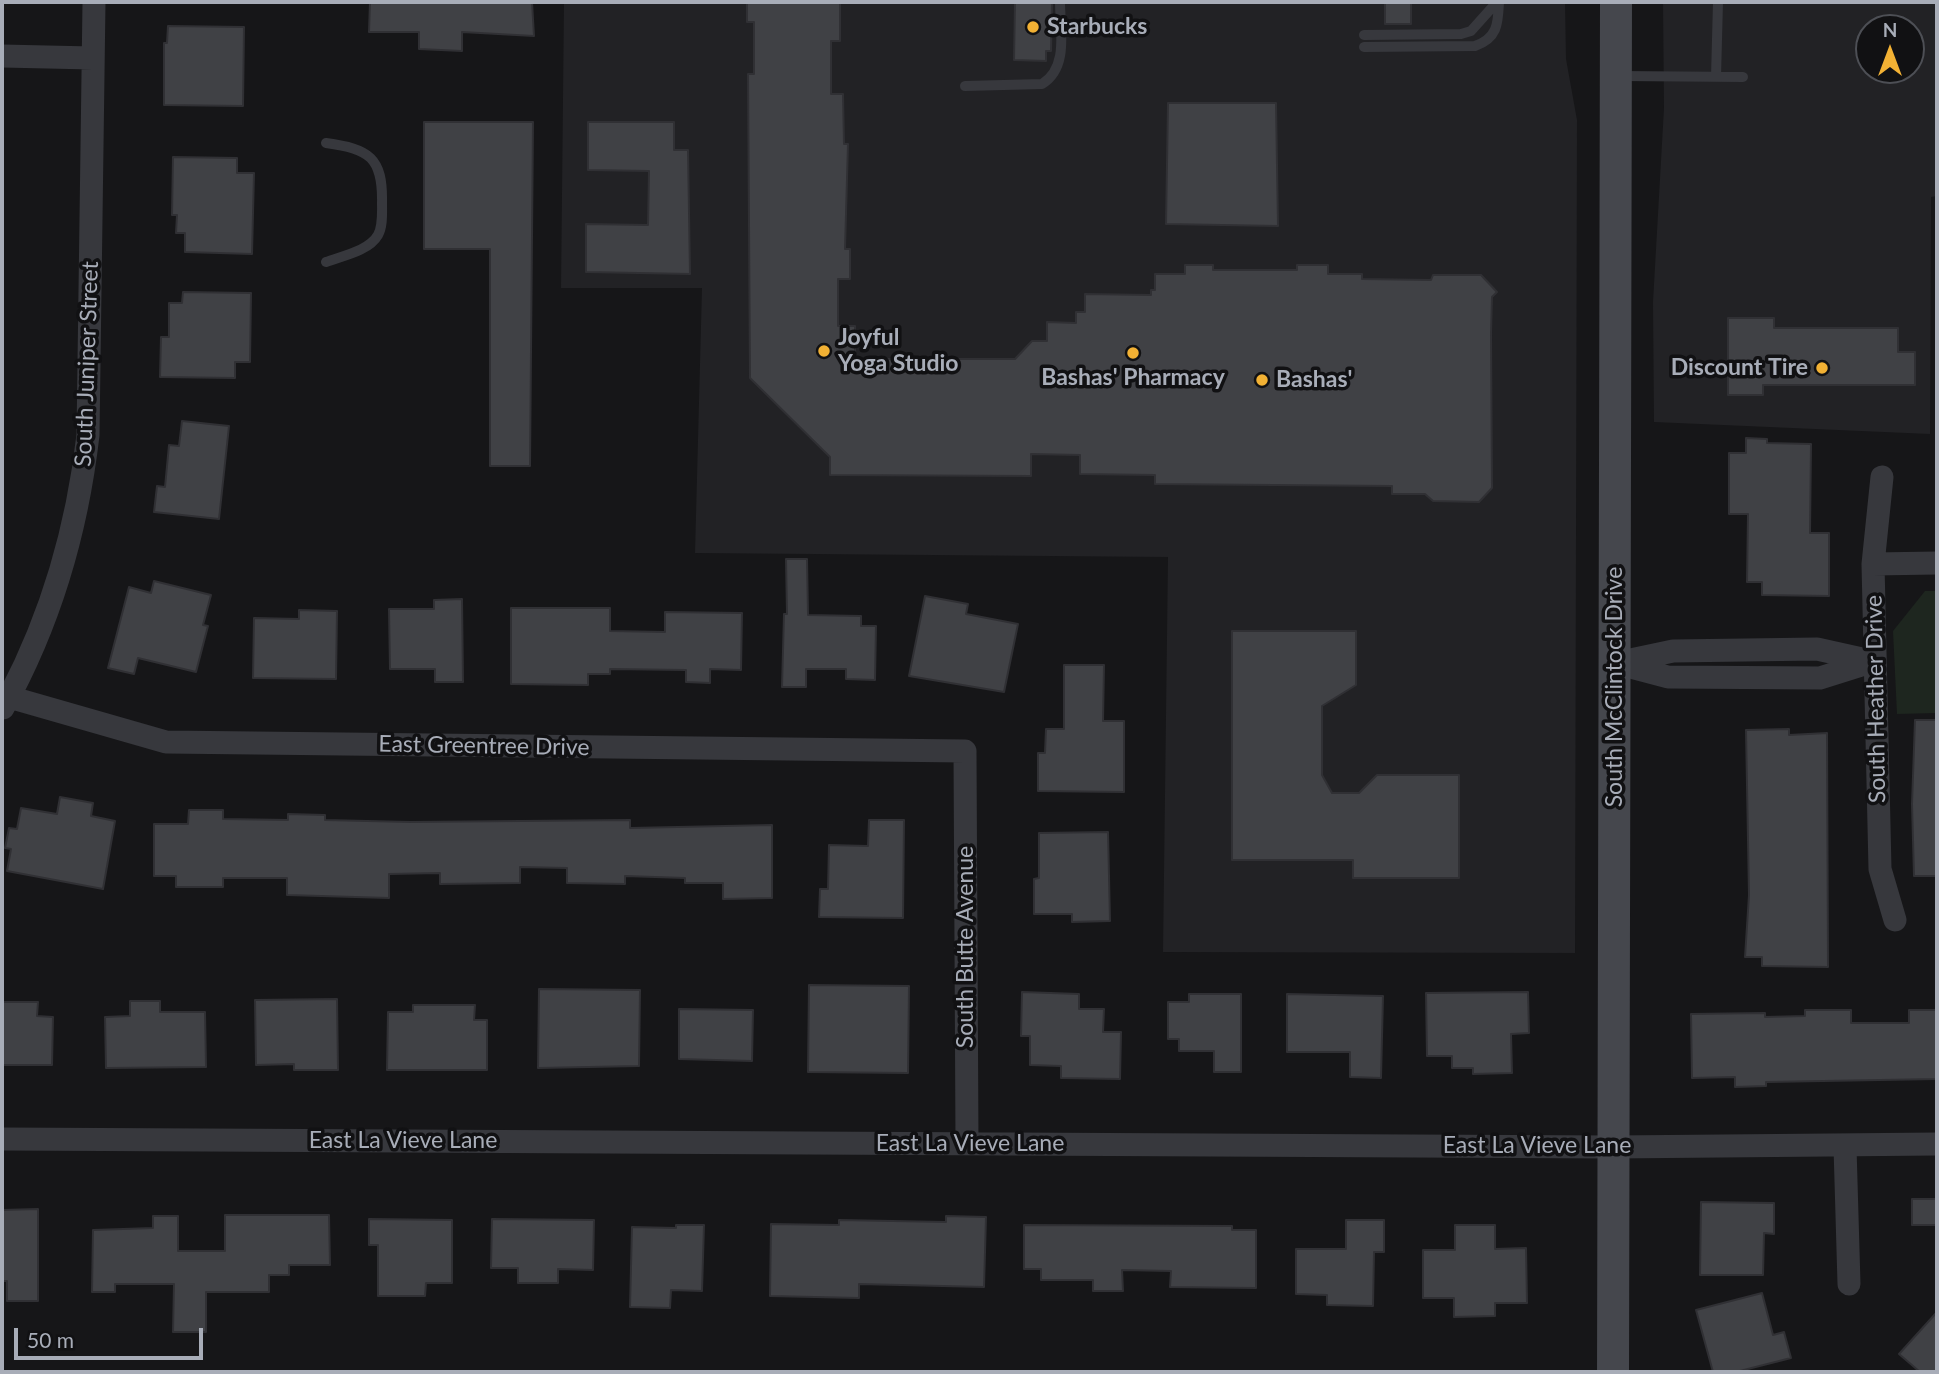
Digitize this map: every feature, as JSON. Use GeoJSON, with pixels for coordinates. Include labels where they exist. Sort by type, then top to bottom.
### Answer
{"type":"FeatureCollection","features":[{"type":"Feature","properties":{"kind":"main road","name":"South McClintock Drive"},"geometry":{"type":"LineString","coordinates":[[1613,1372],[1616,2]]}},
{"type":"Feature","properties":{"kind":"street","name":"South Juniper Street"},"geometry":{"type":"LineString","coordinates":[[6,704],[60,577],[83,477],[88,435],[94,2]]}},
{"type":"Feature","properties":{"kind":"street"},"geometry":{"type":"LineString","coordinates":[[2,56],[93,58]]}},
{"type":"Feature","properties":{"kind":"street","name":"South Heather Drive"},"geometry":{"type":"LineString","coordinates":[[1882,477],[1873,564],[1880,869],[1895,920]]}},
{"type":"Feature","properties":{"kind":"street"},"geometry":{"type":"LineString","coordinates":[[1873,564],[1937,563]]}},
{"type":"Feature","properties":{"kind":"street"},"geometry":{"type":"LineString","coordinates":[[1615,663],[1673,651],[1817,649],[1874,661]]}},
{"type":"Feature","properties":{"kind":"street","name":"East Greentree Drive"},"geometry":{"type":"LineString","coordinates":[[6,704],[166,742],[965,751]]}},
{"type":"Feature","properties":{"kind":"street","name":"South Butte Avenue"},"geometry":{"type":"LineString","coordinates":[[965,751],[967,1144]]}},
{"type":"Feature","properties":{"kind":"street","name":"East La Vieve Lane"},"geometry":{"type":"LineString","coordinates":[[2,1139],[1614,1147],[1937,1144]]}},
{"type":"Feature","properties":{"kind":"street"},"geometry":{"type":"LineString","coordinates":[[1845,1146],[1849,1284]]}},
{"type":"Feature","properties":{"kind":"lane"},"geometry":{"type":"LineString","coordinates":[[965,86],[1042,84],[1050,80],[1058,69],[1060,58],[1060,2]]}},
{"type":"Feature","properties":{"kind":"lane"},"geometry":{"type":"LineString","coordinates":[[1364,35],[1461,34],[1471,31],[1498,2]]}},
{"type":"Feature","properties":{"kind":"lane"},"geometry":{"type":"LineString","coordinates":[[1364,47],[1475,46],[1485,43],[1497,30],[1498,2]]}},
{"type":"Feature","properties":{"kind":"lane"},"geometry":{"type":"LineString","coordinates":[[1716,77],[1718,2]]}},
{"type":"Feature","properties":{"kind":"lane"},"geometry":{"type":"LineString","coordinates":[[1616,76],[1743,77]]}},
{"type":"Feature","properties":{"kind":"lane"},"geometry":{"type":"LineString","coordinates":[[326,143],[355,147],[368,154],[382,178],[382,222],[378,236],[366,246],[326,262]]}},
{"type":"Feature","properties":{"kind":"shaded area"},"geometry":{"type":"Polygon","coordinates":[[[564,2],[1565,2],[1566,59],[1577,120],[1575,953],[1163,952],[1168,557],[695,553],[702,288],[561,288],[564,2]]]}},
{"type":"Feature","properties":{"kind":"shaded area"},"geometry":{"type":"Polygon","coordinates":[[[1663,2],[1937,2],[1937,196],[1931,197],[1930,434],[1654,422],[1653,302],[1664,108],[1663,2]]]}},
{"type":"Feature","properties":{"kind":"shaded area"},"geometry":{"type":"Polygon","coordinates":[[[1925,591],[1937,591],[1937,713],[1897,714],[1893,631],[1925,591]]]}},
{"type":"Feature","properties":{"kind":"building"},"geometry":{"type":"Polygon","coordinates":[[[370,2],[532,2],[534,36],[462,32],[462,51],[419,49],[419,32],[369,32],[370,2]]]}},
{"type":"Feature","properties":{"kind":"building"},"geometry":{"type":"Polygon","coordinates":[[[747,2],[840,2],[840,41],[831,41],[831,94],[843,94],[844,144],[848,144],[845,249],[850,249],[850,279],[838,279],[838,326],[855,326],[855,359],[1015,359],[1032,341],[1047,341],[1047,322],[1076,323],[1076,312],[1085,312],[1085,294],[1151,295],[1151,290],[1155,290],[1155,274],[1185,274],[1185,265],[1213,265],[1213,270],[1297,270],[1297,265],[1328,265],[1328,274],[1362,274],[1362,279],[1431,280],[1433,275],[1481,275],[1497,292],[1492,297],[1491,334],[1492,488],[1479,502],[1433,501],[1425,494],[1392,494],[1392,486],[1155,484],[1155,475],[1080,474],[1080,455],[1031,454],[1031,476],[830,475],[830,457],[750,378],[748,74],[754,74],[754,22],[747,22],[747,2]]]}},
{"type":"Feature","properties":{"kind":"building","name":"Starbucks"},"geometry":{"type":"Polygon","coordinates":[[[1015,2],[1052,2],[1051,51],[1046,51],[1046,61],[1014,60],[1015,2]]]}},
{"type":"Feature","properties":{"kind":"building"},"geometry":{"type":"Polygon","coordinates":[[[1385,2],[1411,2],[1411,24],[1385,24],[1385,2]]]}},
{"type":"Feature","properties":{"kind":"building"},"geometry":{"type":"Polygon","coordinates":[[[168,26],[244,27],[243,106],[164,105],[164,43],[167,43],[168,26]]]}},
{"type":"Feature","properties":{"kind":"building"},"geometry":{"type":"Polygon","coordinates":[[[1168,103],[1276,103],[1278,226],[1166,224],[1168,103]]]}},
{"type":"Feature","properties":{"kind":"building"},"geometry":{"type":"Polygon","coordinates":[[[424,122],[533,122],[530,466],[490,466],[490,249],[424,249],[424,122]]]}},
{"type":"Feature","properties":{"kind":"building"},"geometry":{"type":"Polygon","coordinates":[[[588,122],[674,122],[674,150],[688,150],[690,274],[586,272],[586,224],[648,225],[649,171],[588,170],[588,122]]]}},
{"type":"Feature","properties":{"kind":"building"},"geometry":{"type":"Polygon","coordinates":[[[173,157],[237,158],[237,173],[254,173],[252,254],[185,252],[185,233],[176,233],[177,215],[172,215],[173,157]]]}},
{"type":"Feature","properties":{"kind":"building"},"geometry":{"type":"Polygon","coordinates":[[[183,292],[251,293],[250,362],[235,362],[235,378],[160,377],[161,337],[169,337],[169,303],[182,303],[183,292]]]}},
{"type":"Feature","properties":{"kind":"building","name":"Discount Tire"},"geometry":{"type":"Polygon","coordinates":[[[1728,318],[1774,318],[1774,328],[1898,328],[1898,352],[1915,352],[1915,385],[1763,385],[1763,395],[1728,395],[1728,318]]]}},
{"type":"Feature","properties":{"kind":"building"},"geometry":{"type":"Polygon","coordinates":[[[182,421],[229,426],[219,519],[154,512],[157,486],[165,487],[169,445],[179,446],[182,421]]]}},
{"type":"Feature","properties":{"kind":"building"},"geometry":{"type":"Polygon","coordinates":[[[1746,438],[1767,439],[1767,443],[1811,444],[1810,533],[1829,533],[1829,596],[1762,595],[1762,582],[1747,582],[1748,514],[1729,514],[1729,453],[1746,453],[1746,438]]]}},
{"type":"Feature","properties":{"kind":"building"},"geometry":{"type":"Polygon","coordinates":[[[786,559],[807,559],[808,615],[861,616],[861,626],[876,626],[875,680],[846,679],[846,669],[806,669],[806,687],[782,687],[784,614],[787,614],[786,559]]]}},
{"type":"Feature","properties":{"kind":"building"},"geometry":{"type":"Polygon","coordinates":[[[154,581],[211,595],[203,625],[208,626],[196,672],[138,658],[134,674],[108,668],[129,587],[151,593],[154,581]]]}},
{"type":"Feature","properties":{"kind":"building"},"geometry":{"type":"Polygon","coordinates":[[[925,596],[968,604],[966,614],[1018,624],[1004,692],[909,676],[925,596]]]}},
{"type":"Feature","properties":{"kind":"building"},"geometry":{"type":"Polygon","coordinates":[[[462,599],[463,682],[435,682],[435,669],[390,669],[389,609],[434,609],[434,600],[462,599]]]}},
{"type":"Feature","properties":{"kind":"building"},"geometry":{"type":"Polygon","coordinates":[[[511,608],[610,608],[610,631],[665,632],[665,612],[742,613],[741,670],[710,669],[710,683],[686,682],[686,670],[610,669],[610,674],[588,674],[588,685],[511,684],[511,608]]]}},
{"type":"Feature","properties":{"kind":"building"},"geometry":{"type":"Polygon","coordinates":[[[299,610],[337,611],[336,679],[253,678],[254,618],[299,619],[299,610]]]}},
{"type":"Feature","properties":{"kind":"building"},"geometry":{"type":"Polygon","coordinates":[[[1232,631],[1356,631],[1356,685],[1322,706],[1322,775],[1332,793],[1359,793],[1377,775],[1459,775],[1459,878],[1353,878],[1353,860],[1232,860],[1232,631]]]}},
{"type":"Feature","properties":{"kind":"building"},"geometry":{"type":"Polygon","coordinates":[[[1064,665],[1104,665],[1103,721],[1124,721],[1124,792],[1038,791],[1038,753],[1045,753],[1046,729],[1064,729],[1064,665]]]}},
{"type":"Feature","properties":{"kind":"building"},"geometry":{"type":"Polygon","coordinates":[[[1915,720],[1937,720],[1937,876],[1914,876],[1912,804],[1915,720]]]}},
{"type":"Feature","properties":{"kind":"building"},"geometry":{"type":"Polygon","coordinates":[[[1789,729],[1789,735],[1827,733],[1828,967],[1762,966],[1762,957],[1745,957],[1749,895],[1746,730],[1789,729]]]}},
{"type":"Feature","properties":{"kind":"building"},"geometry":{"type":"Polygon","coordinates":[[[60,797],[93,803],[91,816],[115,821],[103,889],[7,871],[11,849],[5,848],[9,828],[17,829],[21,808],[57,814],[60,797]]]}},
{"type":"Feature","properties":{"kind":"building"},"geometry":{"type":"Polygon","coordinates":[[[189,810],[223,810],[223,819],[288,820],[288,814],[325,815],[325,820],[410,822],[630,820],[630,828],[772,825],[772,898],[723,899],[723,883],[685,883],[685,878],[625,876],[625,884],[567,883],[567,868],[520,867],[520,883],[440,884],[440,873],[389,874],[389,898],[287,895],[287,878],[223,878],[223,887],[176,887],[176,876],[154,876],[154,824],[188,824],[189,810]]]}},
{"type":"Feature","properties":{"kind":"building"},"geometry":{"type":"Polygon","coordinates":[[[869,820],[904,820],[903,918],[819,917],[820,889],[828,889],[829,845],[868,846],[869,820]]]}},
{"type":"Feature","properties":{"kind":"building"},"geometry":{"type":"Polygon","coordinates":[[[1108,832],[1110,921],[1072,922],[1072,914],[1034,914],[1034,879],[1039,878],[1039,833],[1108,832]]]}},
{"type":"Feature","properties":{"kind":"building"},"geometry":{"type":"Polygon","coordinates":[[[809,985],[909,986],[908,1073],[808,1072],[809,985]]]}},
{"type":"Feature","properties":{"kind":"building"},"geometry":{"type":"Polygon","coordinates":[[[539,989],[640,990],[639,1066],[538,1068],[539,989]]]}},
{"type":"Feature","properties":{"kind":"building"},"geometry":{"type":"Polygon","coordinates":[[[1022,992],[1079,994],[1079,1009],[1104,1009],[1103,1032],[1121,1032],[1120,1079],[1061,1078],[1061,1066],[1030,1065],[1030,1036],[1021,1036],[1022,992]]]}},
{"type":"Feature","properties":{"kind":"building"},"geometry":{"type":"Polygon","coordinates":[[[1528,992],[1529,1033],[1511,1034],[1512,1073],[1473,1074],[1473,1068],[1452,1068],[1452,1056],[1427,1056],[1426,993],[1528,992]]]}},
{"type":"Feature","properties":{"kind":"building"},"geometry":{"type":"Polygon","coordinates":[[[1189,994],[1241,994],[1241,1072],[1214,1072],[1214,1051],[1179,1051],[1179,1039],[1168,1039],[1168,1002],[1189,1002],[1189,994]]]}},
{"type":"Feature","properties":{"kind":"building"},"geometry":{"type":"Polygon","coordinates":[[[1287,994],[1383,996],[1381,1078],[1350,1077],[1350,1052],[1287,1052],[1287,994]]]}},
{"type":"Feature","properties":{"kind":"building"},"geometry":{"type":"Polygon","coordinates":[[[337,999],[338,1070],[294,1070],[294,1064],[256,1065],[255,1000],[337,999]]]}},
{"type":"Feature","properties":{"kind":"building"},"geometry":{"type":"Polygon","coordinates":[[[130,1001],[160,1001],[160,1012],[205,1012],[206,1067],[106,1068],[105,1017],[130,1016],[130,1001]]]}},
{"type":"Feature","properties":{"kind":"building"},"geometry":{"type":"Polygon","coordinates":[[[2,1002],[38,1002],[37,1016],[53,1017],[52,1065],[2,1065],[2,1002]]]}},
{"type":"Feature","properties":{"kind":"building"},"geometry":{"type":"Polygon","coordinates":[[[413,1005],[475,1005],[474,1020],[487,1020],[487,1070],[387,1070],[388,1012],[413,1012],[413,1005]]]}},
{"type":"Feature","properties":{"kind":"building"},"geometry":{"type":"Polygon","coordinates":[[[679,1009],[753,1010],[752,1061],[679,1059],[679,1009]]]}},
{"type":"Feature","properties":{"kind":"building"},"geometry":{"type":"Polygon","coordinates":[[[1805,1010],[1851,1010],[1851,1023],[1909,1023],[1909,1010],[1937,1010],[1937,1079],[1766,1082],[1766,1086],[1735,1087],[1735,1077],[1692,1078],[1691,1014],[1765,1013],[1765,1017],[1805,1016],[1805,1010]]]}},
{"type":"Feature","properties":{"kind":"building"},"geometry":{"type":"Polygon","coordinates":[[[1912,1199],[1937,1199],[1937,1225],[1912,1225],[1912,1199]]]}},
{"type":"Feature","properties":{"kind":"building"},"geometry":{"type":"Polygon","coordinates":[[[1701,1202],[1774,1203],[1774,1234],[1764,1233],[1763,1275],[1700,1275],[1701,1202]]]}},
{"type":"Feature","properties":{"kind":"building"},"geometry":{"type":"Polygon","coordinates":[[[38,1209],[38,1301],[7,1301],[7,1281],[2,1281],[2,1210],[38,1209]]]}},
{"type":"Feature","properties":{"kind":"building"},"geometry":{"type":"Polygon","coordinates":[[[225,1215],[329,1215],[330,1265],[289,1265],[289,1275],[269,1275],[269,1292],[206,1292],[206,1332],[173,1332],[174,1284],[115,1284],[115,1292],[92,1292],[93,1230],[153,1228],[153,1216],[178,1216],[178,1251],[225,1251],[225,1215]]]}},
{"type":"Feature","properties":{"kind":"building"},"geometry":{"type":"Polygon","coordinates":[[[946,1216],[986,1217],[984,1287],[859,1284],[859,1298],[770,1296],[771,1224],[839,1225],[839,1220],[946,1222],[946,1216]]]}},
{"type":"Feature","properties":{"kind":"building"},"geometry":{"type":"Polygon","coordinates":[[[369,1219],[452,1220],[452,1283],[426,1283],[425,1296],[378,1296],[378,1245],[369,1245],[369,1219]]]}},
{"type":"Feature","properties":{"kind":"building"},"geometry":{"type":"Polygon","coordinates":[[[492,1219],[594,1220],[593,1270],[558,1269],[558,1283],[518,1283],[518,1268],[491,1268],[492,1219]]]}},
{"type":"Feature","properties":{"kind":"building"},"geometry":{"type":"Polygon","coordinates":[[[1346,1220],[1384,1220],[1384,1252],[1374,1252],[1373,1306],[1327,1305],[1327,1295],[1296,1294],[1296,1249],[1346,1249],[1346,1220]]]}},
{"type":"Feature","properties":{"kind":"building"},"geometry":{"type":"Polygon","coordinates":[[[676,1225],[704,1225],[702,1291],[671,1290],[670,1308],[630,1307],[632,1227],[676,1228],[676,1225]]]}},
{"type":"Feature","properties":{"kind":"building"},"geometry":{"type":"Polygon","coordinates":[[[1024,1225],[1232,1226],[1232,1230],[1256,1230],[1256,1288],[1170,1287],[1171,1271],[1122,1270],[1123,1291],[1093,1291],[1093,1280],[1041,1280],[1041,1269],[1024,1269],[1024,1225]]]}},
{"type":"Feature","properties":{"kind":"building"},"geometry":{"type":"Polygon","coordinates":[[[1455,1225],[1495,1225],[1495,1249],[1526,1248],[1527,1303],[1495,1303],[1495,1316],[1454,1317],[1454,1298],[1423,1298],[1423,1250],[1455,1250],[1455,1225]]]}},
{"type":"Feature","properties":{"kind":"building"},"geometry":{"type":"Polygon","coordinates":[[[1762,1293],[1773,1335],[1784,1332],[1791,1358],[1736,1372],[1713,1372],[1696,1310],[1762,1293]]]}},
{"type":"Feature","properties":{"kind":"building"},"geometry":{"type":"Polygon","coordinates":[[[1937,1312],[1937,1372],[1920,1372],[1899,1354],[1937,1312]]]}},
{"type":"Feature","properties":{"kind":"place","name":"Starbucks"},"geometry":{"type":"Point","coordinates":[1033,27]}},
{"type":"Feature","properties":{"kind":"place","name":"Joyful Yoga Studio"},"geometry":{"type":"Point","coordinates":[824,351]}},
{"type":"Feature","properties":{"kind":"place","name":"Bashas' Pharmacy"},"geometry":{"type":"Point","coordinates":[1133,353]}},
{"type":"Feature","properties":{"kind":"place","name":"Discount Tire"},"geometry":{"type":"Point","coordinates":[1822,368]}},
{"type":"Feature","properties":{"kind":"place","name":"Bashas'"},"geometry":{"type":"Point","coordinates":[1262,380]}}]}
